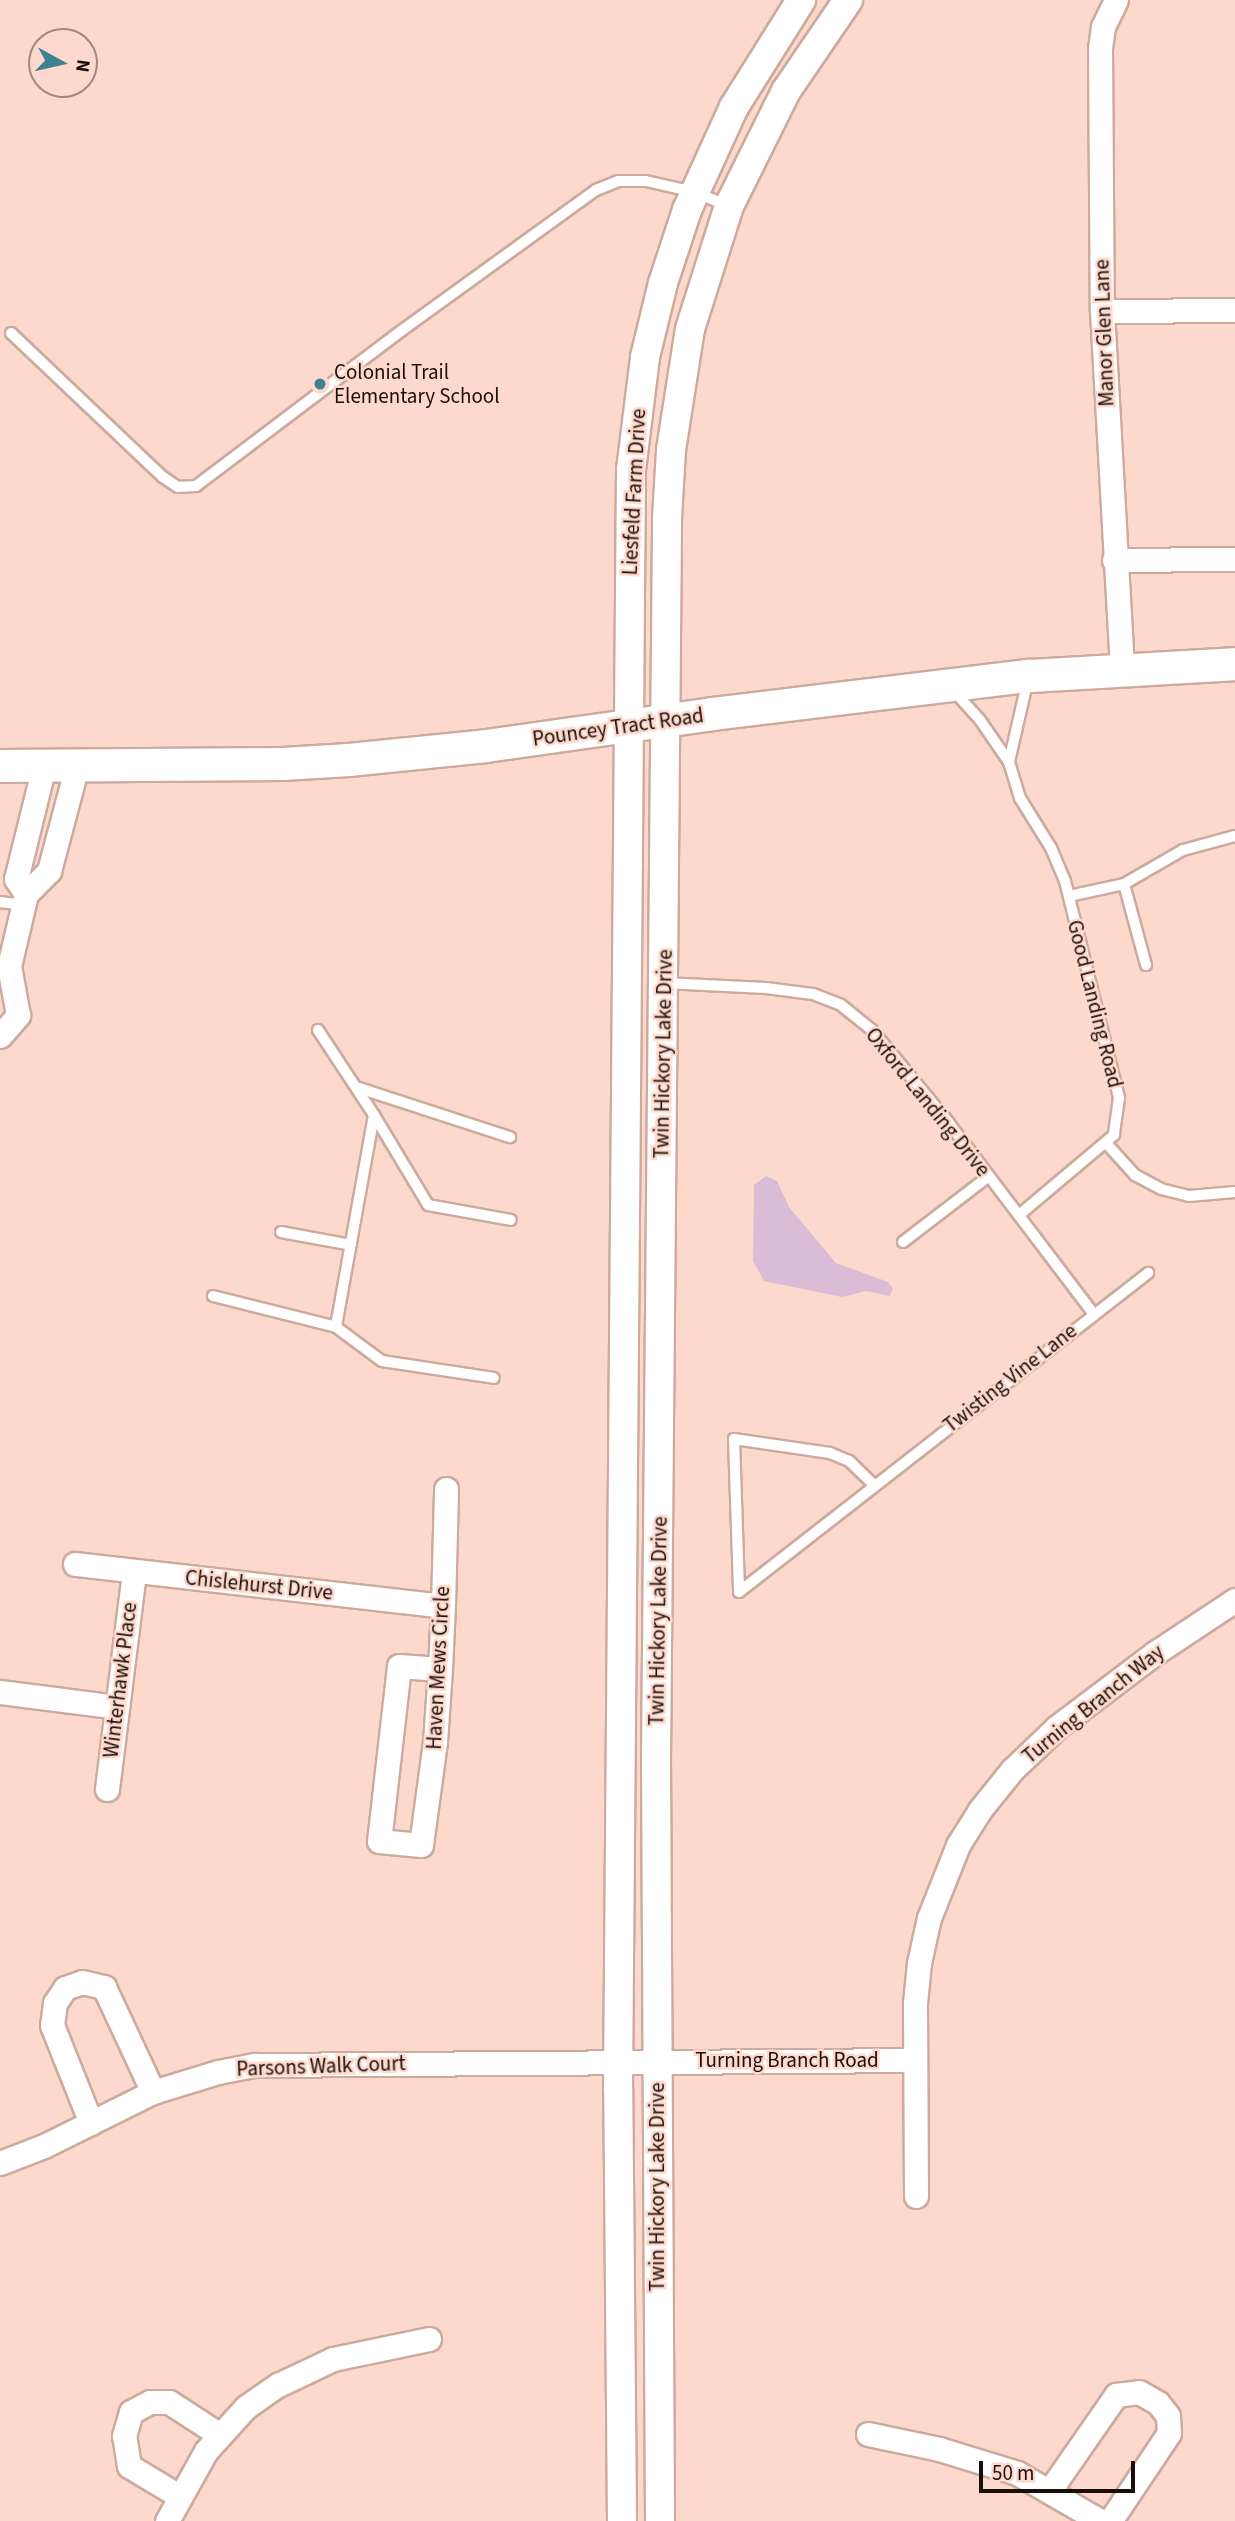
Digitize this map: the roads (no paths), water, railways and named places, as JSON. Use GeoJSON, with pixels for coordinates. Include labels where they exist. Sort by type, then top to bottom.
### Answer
{"type":"FeatureCollection","features":[{"type":"Feature","properties":{"kind":"main road","name":"Pouncey Tract Road"},"geometry":{"type":"LineString","coordinates":[[0,766],[283,764],[349,760],[486,746],[665,720],[1029,676],[1122,668],[1235,664]]}},
{"type":"Feature","properties":{"kind":"street","name":"Liesfeld Farm Drive"},"geometry":{"type":"LineString","coordinates":[[628,726],[629,508],[634,432],[653,320],[694,192],[740,96],[801,0]]}},
{"type":"Feature","properties":{"kind":"street","name":"Manor Glen Lane"},"geometry":{"type":"LineString","coordinates":[[1116,0],[1103,27],[1100,48],[1102,311],[1122,668]]}},
{"type":"Feature","properties":{"kind":"street","name":"Liesfeld Farm Drive"},"geometry":{"type":"LineString","coordinates":[[665,720],[667,518],[676,404],[697,304],[729,206],[786,91],[837,3]]}},
{"type":"Feature","properties":{"kind":"street"},"geometry":{"type":"LineString","coordinates":[[1102,311],[1235,310]]}},
{"type":"Feature","properties":{"kind":"street"},"geometry":{"type":"LineString","coordinates":[[1114,559],[1235,559]]}},
{"type":"Feature","properties":{"kind":"street","name":"Twin Hickory Lake Drive"},"geometry":{"type":"LineString","coordinates":[[660,2521],[656,2060],[665,720]]}},
{"type":"Feature","properties":{"kind":"street","name":"Twin Hickory Lake Drive"},"geometry":{"type":"LineString","coordinates":[[622,2521],[618,2060],[628,726]]}},
{"type":"Feature","properties":{"kind":"street"},"geometry":{"type":"LineString","coordinates":[[25,900],[16,879],[44,766]]}},
{"type":"Feature","properties":{"kind":"street"},"geometry":{"type":"LineString","coordinates":[[0,1036],[18,1015],[9,966],[25,900],[49,871],[77,766]]}},
{"type":"Feature","properties":{"kind":"street","name":"Haven Mews Circle"},"geometry":{"type":"LineString","coordinates":[[440,1669],[398,1666],[379,1841],[421,1845],[435,1742],[440,1669],[443,1606],[446,1489]]}},
{"type":"Feature","properties":{"kind":"street","name":"Chislehurst Drive"},"geometry":{"type":"LineString","coordinates":[[75,1564],[443,1606]]}},
{"type":"Feature","properties":{"kind":"street","name":"Winterhawk Place"},"geometry":{"type":"LineString","coordinates":[[107,1789],[134,1572]]}},
{"type":"Feature","properties":{"kind":"street","name":"Turning Branch Way"},"geometry":{"type":"LineString","coordinates":[[916,2196],[914,2060],[919,1963],[929,1918],[942,1881],[979,1811],[1012,1770],[1057,1727],[1155,1653],[1235,1600]]}},
{"type":"Feature","properties":{"kind":"street"},"geometry":{"type":"LineString","coordinates":[[0,1692],[117,1707]]}},
{"type":"Feature","properties":{"kind":"street"},"geometry":{"type":"LineString","coordinates":[[91,2123],[52,2025],[55,2003],[65,1988],[82,1982],[104,1987],[153,2092]]}},
{"type":"Feature","properties":{"kind":"street","name":"Turning Branch Road"},"geometry":{"type":"LineString","coordinates":[[618,2060],[914,2060]]}},
{"type":"Feature","properties":{"kind":"street","name":"Parsons Walk Court"},"geometry":{"type":"LineString","coordinates":[[0,2163],[153,2092],[218,2072],[255,2065],[618,2060]]}},
{"type":"Feature","properties":{"kind":"street"},"geometry":{"type":"LineString","coordinates":[[167,2521],[206,2451],[246,2407],[278,2385],[314,2366],[333,2359],[429,2339]]}},
{"type":"Feature","properties":{"kind":"street"},"geometry":{"type":"LineString","coordinates":[[1050,2490],[1116,2395],[1139,2392],[1158,2403],[1168,2416],[1169,2433],[1110,2521]]}},
{"type":"Feature","properties":{"kind":"street"},"geometry":{"type":"LineString","coordinates":[[179,2496],[129,2466],[124,2436],[131,2412],[150,2402],[169,2402],[220,2435]]}},
{"type":"Feature","properties":{"kind":"street"},"geometry":{"type":"LineString","coordinates":[[867,2434],[939,2449],[1017,2473],[1100,2521]]}},
{"type":"Feature","properties":{"kind":"lane"},"geometry":{"type":"LineString","coordinates":[[11,333],[163,477],[178,487],[197,486],[401,331],[596,190],[630,179],[694,192],[729,206]]}},
{"type":"Feature","properties":{"kind":"lane"},"geometry":{"type":"LineString","coordinates":[[1009,762],[1029,676]]}},
{"type":"Feature","properties":{"kind":"lane"},"geometry":{"type":"LineString","coordinates":[[948,685],[981,720],[1009,762]]}},
{"type":"Feature","properties":{"kind":"lane","name":"Good Landing Road"},"geometry":{"type":"LineString","coordinates":[[1009,762],[1020,798],[1051,848],[1069,896],[1118,1098],[1114,1135],[1106,1143]]}},
{"type":"Feature","properties":{"kind":"lane"},"geometry":{"type":"LineString","coordinates":[[1069,896],[1124,884],[1183,850],[1235,836]]}},
{"type":"Feature","properties":{"kind":"lane"},"geometry":{"type":"LineString","coordinates":[[1124,884],[1146,965]]}},
{"type":"Feature","properties":{"kind":"lane"},"geometry":{"type":"LineString","coordinates":[[0,902],[25,900]]}},
{"type":"Feature","properties":{"kind":"lane","name":"Oxford Landing Drive"},"geometry":{"type":"LineString","coordinates":[[664,983],[766,988],[813,994],[841,1005],[872,1030],[989,1176],[1093,1313]]}},
{"type":"Feature","properties":{"kind":"lane"},"geometry":{"type":"LineString","coordinates":[[318,1030],[359,1088],[428,1205],[511,1220]]}},
{"type":"Feature","properties":{"kind":"lane"},"geometry":{"type":"LineString","coordinates":[[359,1088],[510,1137]]}},
{"type":"Feature","properties":{"kind":"lane"},"geometry":{"type":"LineString","coordinates":[[336,1327],[374,1115]]}},
{"type":"Feature","properties":{"kind":"lane"},"geometry":{"type":"LineString","coordinates":[[1018,1215],[1106,1143],[1124,1166],[1161,1189],[1189,1196],[1235,1192]]}},
{"type":"Feature","properties":{"kind":"lane"},"geometry":{"type":"LineString","coordinates":[[903,1242],[989,1176]]}},
{"type":"Feature","properties":{"kind":"lane"},"geometry":{"type":"LineString","coordinates":[[281,1232],[351,1245]]}},
{"type":"Feature","properties":{"kind":"lane","name":"Twisting Vine Lane"},"geometry":{"type":"LineString","coordinates":[[874,1485],[849,1461],[830,1453],[734,1439],[739,1592],[1093,1313],[1148,1273]]}},
{"type":"Feature","properties":{"kind":"lane"},"geometry":{"type":"LineString","coordinates":[[213,1296],[336,1327],[382,1360],[494,1378]]}},
{"type":"Feature","properties":{"kind":"place","name":"Colonial Trail Elementary School"},"geometry":{"type":"Point","coordinates":[320,384]}}]}
